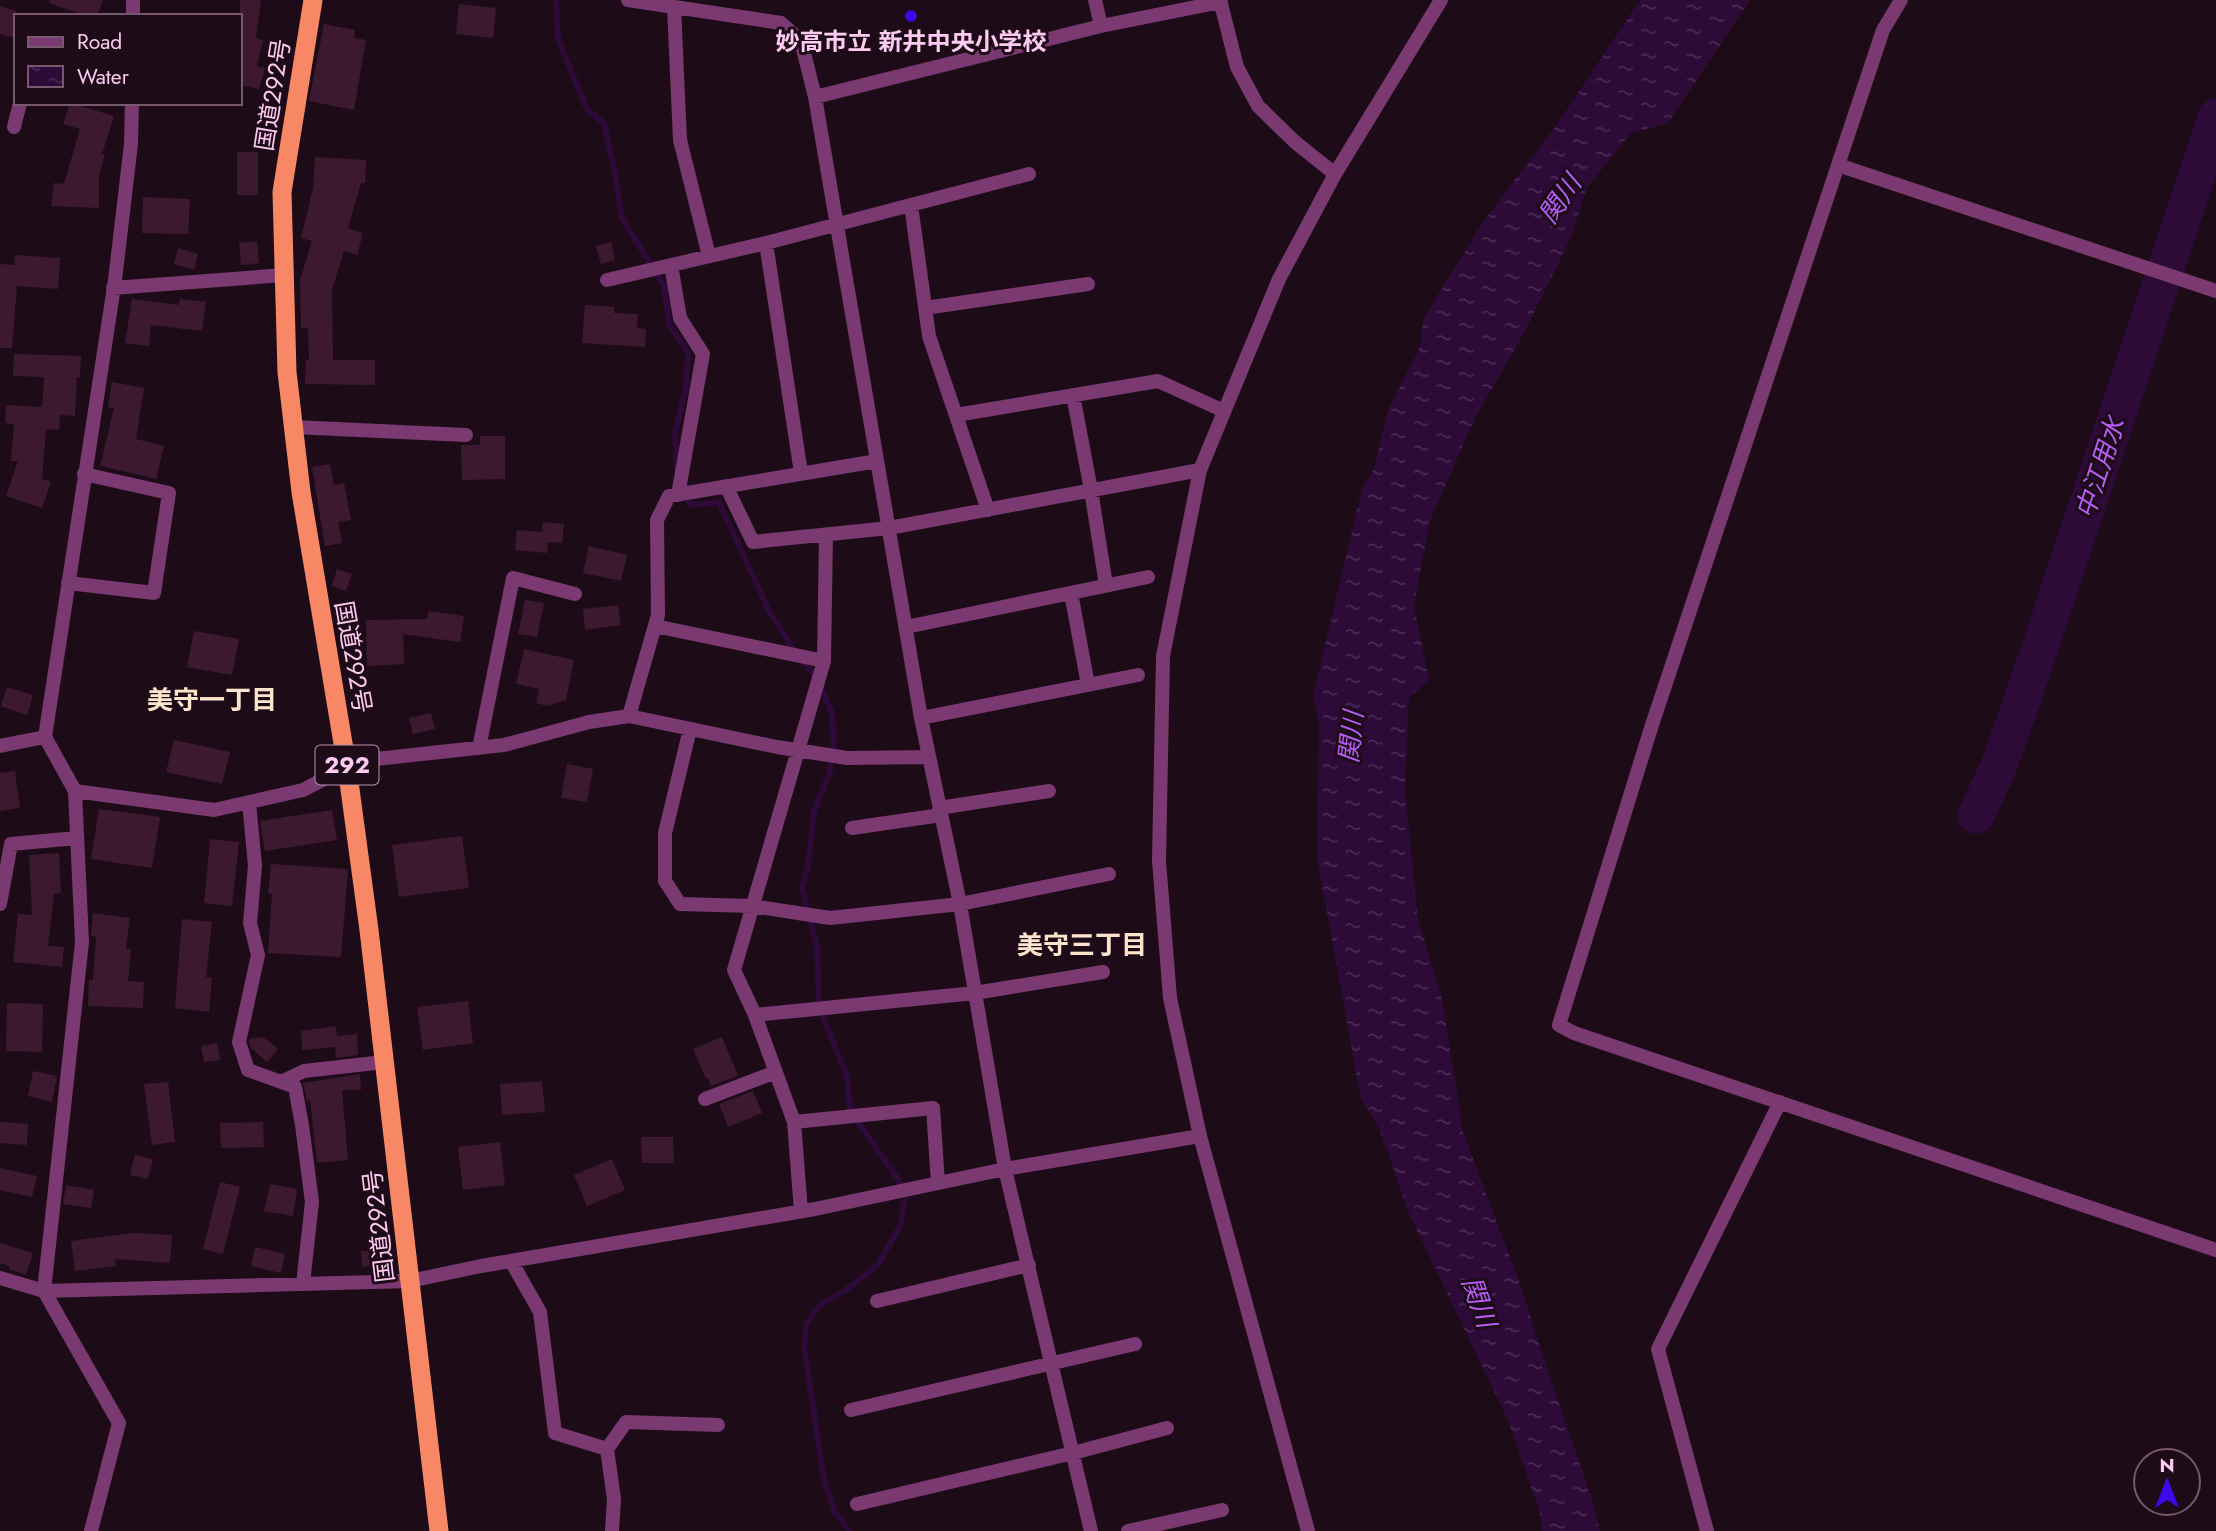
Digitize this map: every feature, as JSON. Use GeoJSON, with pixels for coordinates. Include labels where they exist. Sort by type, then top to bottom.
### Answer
{"type":"FeatureCollection","features":[{"type":"Feature","properties":{"kind":"highway","name":"国道292号"},"geometry":{"type":"LineString","coordinates":[[313,0],[282,192],[287,372],[301,492],[347,767],[439,1531]]}},
{"type":"Feature","properties":{"kind":"street"},"geometry":{"type":"LineString","coordinates":[[628,0],[781,23],[801,41],[815,97],[921,718],[960,904],[1006,1169],[1091,1531]]}},
{"type":"Feature","properties":{"kind":"street"},"geometry":{"type":"LineString","coordinates":[[1095,0],[1101,26]]}},
{"type":"Feature","properties":{"kind":"street"},"geometry":{"type":"LineString","coordinates":[[1308,1531],[1200,1136],[1170,999],[1159,861],[1163,656],[1200,470],[1279,279],[1335,174],[1441,0]]}},
{"type":"Feature","properties":{"kind":"street"},"geometry":{"type":"LineString","coordinates":[[1901,0],[1883,30],[1651,728],[1559,1025],[1574,1033],[2216,1250]]}},
{"type":"Feature","properties":{"kind":"street"},"geometry":{"type":"LineString","coordinates":[[815,97],[1101,26],[1221,1],[1237,67],[1258,106],[1295,142],[1335,174]]}},
{"type":"Feature","properties":{"kind":"street"},"geometry":{"type":"LineString","coordinates":[[674,7],[680,140],[709,257]]}},
{"type":"Feature","properties":{"kind":"street"},"geometry":{"type":"LineString","coordinates":[[13,127],[19,105]]}},
{"type":"Feature","properties":{"kind":"street"},"geometry":{"type":"LineString","coordinates":[[91,1531],[118,1423],[44,1291],[82,942],[75,791],[45,737],[113,288],[131,144],[132,105]]}},
{"type":"Feature","properties":{"kind":"street"},"geometry":{"type":"LineString","coordinates":[[1838,165],[2216,291]]}},
{"type":"Feature","properties":{"kind":"street"},"geometry":{"type":"LineString","coordinates":[[607,280],[766,243],[1029,174]]}},
{"type":"Feature","properties":{"kind":"street"},"geometry":{"type":"LineString","coordinates":[[911,205],[929,336],[988,510]]}},
{"type":"Feature","properties":{"kind":"street"},"geometry":{"type":"LineString","coordinates":[[766,243],[801,474]]}},
{"type":"Feature","properties":{"kind":"street"},"geometry":{"type":"LineString","coordinates":[[671,265],[680,318],[703,354],[678,495]]}},
{"type":"Feature","properties":{"kind":"street"},"geometry":{"type":"LineString","coordinates":[[113,288],[285,275]]}},
{"type":"Feature","properties":{"kind":"street"},"geometry":{"type":"LineString","coordinates":[[925,308],[1088,284]]}},
{"type":"Feature","properties":{"kind":"street"},"geometry":{"type":"LineString","coordinates":[[956,415],[1158,382],[1224,411]]}},
{"type":"Feature","properties":{"kind":"street"},"geometry":{"type":"LineString","coordinates":[[1073,395],[1106,585]]}},
{"type":"Feature","properties":{"kind":"street"},"geometry":{"type":"LineString","coordinates":[[293,427],[466,435]]}},
{"type":"Feature","properties":{"kind":"street"},"geometry":{"type":"LineString","coordinates":[[629,716],[657,615],[657,520],[669,496],[877,461]]}},
{"type":"Feature","properties":{"kind":"street"},"geometry":{"type":"LineString","coordinates":[[726,486],[753,542],[889,528],[1200,470]]}},
{"type":"Feature","properties":{"kind":"street"},"geometry":{"type":"LineString","coordinates":[[68,583],[154,593],[158,568],[169,493],[84,474]]}},
{"type":"Feature","properties":{"kind":"street"},"geometry":{"type":"LineString","coordinates":[[801,1211],[794,1122],[755,1015],[734,970],[824,661],[826,535]]}},
{"type":"Feature","properties":{"kind":"street"},"geometry":{"type":"LineString","coordinates":[[906,627],[1148,577]]}},
{"type":"Feature","properties":{"kind":"street"},"geometry":{"type":"LineString","coordinates":[[479,748],[513,578],[575,594]]}},
{"type":"Feature","properties":{"kind":"street"},"geometry":{"type":"LineString","coordinates":[[1071,593],[1088,685]]}},
{"type":"Feature","properties":{"kind":"street"},"geometry":{"type":"LineString","coordinates":[[655,626],[824,661]]}},
{"type":"Feature","properties":{"kind":"street"},"geometry":{"type":"LineString","coordinates":[[921,718],[1138,675]]}},
{"type":"Feature","properties":{"kind":"street"},"geometry":{"type":"LineString","coordinates":[[75,791],[214,810],[303,790],[347,767],[367,760],[504,745],[589,722],[629,716],[847,758],[928,757]]}},
{"type":"Feature","properties":{"kind":"street"},"geometry":{"type":"LineString","coordinates":[[690,729],[665,833],[665,881],[680,904],[752,906],[830,918],[960,904],[1109,874]]}},
{"type":"Feature","properties":{"kind":"street"},"geometry":{"type":"LineString","coordinates":[[0,746],[45,737]]}},
{"type":"Feature","properties":{"kind":"street"},"geometry":{"type":"LineString","coordinates":[[852,828],[1049,791]]}},
{"type":"Feature","properties":{"kind":"street"},"geometry":{"type":"LineString","coordinates":[[249,802],[255,866],[250,923],[258,955],[239,1042],[248,1070],[295,1087],[312,1202],[303,1284]]}},
{"type":"Feature","properties":{"kind":"street"},"geometry":{"type":"LineString","coordinates":[[0,904],[11,844],[77,838]]}},
{"type":"Feature","properties":{"kind":"street"},"geometry":{"type":"LineString","coordinates":[[755,1015],[975,992],[1103,972]]}},
{"type":"Feature","properties":{"kind":"street"},"geometry":{"type":"LineString","coordinates":[[281,1082],[304,1071],[384,1062]]}},
{"type":"Feature","properties":{"kind":"street"},"geometry":{"type":"LineString","coordinates":[[705,1098],[776,1072]]}},
{"type":"Feature","properties":{"kind":"street"},"geometry":{"type":"LineString","coordinates":[[1707,1531],[1658,1349],[1780,1102]]}},
{"type":"Feature","properties":{"kind":"street"},"geometry":{"type":"LineString","coordinates":[[794,1122],[933,1108],[938,1183]]}},
{"type":"Feature","properties":{"kind":"street"},"geometry":{"type":"LineString","coordinates":[[0,1278],[44,1291],[410,1281],[801,1211],[1006,1169],[1200,1136]]}},
{"type":"Feature","properties":{"kind":"street"},"geometry":{"type":"LineString","coordinates":[[511,1261],[540,1312],[555,1433],[607,1449]]}},
{"type":"Feature","properties":{"kind":"street"},"geometry":{"type":"LineString","coordinates":[[877,1301],[1029,1265]]}},
{"type":"Feature","properties":{"kind":"street"},"geometry":{"type":"LineString","coordinates":[[851,1410],[1135,1344]]}},
{"type":"Feature","properties":{"kind":"street"},"geometry":{"type":"LineString","coordinates":[[612,1531],[614,1499],[607,1449],[626,1422],[718,1426]]}},
{"type":"Feature","properties":{"kind":"street"},"geometry":{"type":"LineString","coordinates":[[857,1504],[1167,1428]]}},
{"type":"Feature","properties":{"kind":"street"},"geometry":{"type":"LineString","coordinates":[[1128,1531],[1222,1510]]}},
{"type":"Feature","properties":{"kind":"water","name":"関川"},"geometry":{"type":"Polygon","coordinates":[[[1640,0],[1750,0],[1668,123],[1631,133],[1586,189],[1572,235],[1524,333],[1475,418],[1430,520],[1414,606],[1429,680],[1409,697],[1405,790],[1418,919],[1442,999],[1463,1132],[1519,1281],[1591,1496],[1600,1531],[1542,1531],[1540,1513],[1508,1420],[1410,1216],[1379,1128],[1361,1099],[1317,858],[1319,724],[1313,696],[1362,489],[1374,469],[1388,410],[1420,347],[1423,319],[1483,222],[1558,123],[1640,0]]]}},
{"type":"Feature","properties":{"kind":"building"},"geometry":{"type":"Polygon","coordinates":[[[50,0],[103,0],[98,14],[82,14],[49,3],[50,0]]]}},
{"type":"Feature","properties":{"kind":"building"},"geometry":{"type":"Polygon","coordinates":[[[240,0],[261,0],[256,38],[263,40],[257,66],[265,68],[259,89],[242,85],[240,0]]]}},
{"type":"Feature","properties":{"kind":"building"},"geometry":{"type":"Polygon","coordinates":[[[459,4],[496,8],[493,38],[456,34],[459,4]]]}},
{"type":"Feature","properties":{"kind":"building"},"geometry":{"type":"Polygon","coordinates":[[[0,6],[16,11],[14,38],[0,34],[0,6]]]}},
{"type":"Feature","properties":{"kind":"building"},"geometry":{"type":"Polygon","coordinates":[[[324,24],[355,30],[354,38],[366,40],[354,110],[309,101],[324,24]]]}},
{"type":"Feature","properties":{"kind":"building"},"geometry":{"type":"Polygon","coordinates":[[[69,105],[114,116],[102,154],[105,154],[99,176],[99,208],[51,206],[54,183],[64,184],[80,129],[63,124],[69,105]]]}},
{"type":"Feature","properties":{"kind":"building"},"geometry":{"type":"Polygon","coordinates":[[[237,152],[258,152],[258,195],[237,195],[237,152]]]}},
{"type":"Feature","properties":{"kind":"building"},"geometry":{"type":"Polygon","coordinates":[[[315,157],[366,160],[365,183],[361,183],[348,228],[363,233],[357,255],[344,251],[332,290],[333,360],[375,360],[375,385],[305,384],[306,360],[309,360],[308,328],[301,328],[300,280],[312,241],[301,238],[313,188],[315,157]]]}},
{"type":"Feature","properties":{"kind":"building"},"geometry":{"type":"Polygon","coordinates":[[[143,197],[190,199],[188,234],[142,233],[143,197]]]}},
{"type":"Feature","properties":{"kind":"building"},"geometry":{"type":"Polygon","coordinates":[[[257,241],[259,263],[241,265],[239,243],[257,241]]]}},
{"type":"Feature","properties":{"kind":"building"},"geometry":{"type":"Polygon","coordinates":[[[611,242],[615,260],[601,264],[596,246],[611,242]]]}},
{"type":"Feature","properties":{"kind":"building"},"geometry":{"type":"Polygon","coordinates":[[[178,248],[198,254],[194,270],[174,264],[178,248]]]}},
{"type":"Feature","properties":{"kind":"building"},"geometry":{"type":"Polygon","coordinates":[[[15,255],[60,258],[58,289],[17,286],[12,348],[0,348],[0,264],[14,265],[15,255]]]}},
{"type":"Feature","properties":{"kind":"building"},"geometry":{"type":"Polygon","coordinates":[[[132,299],[179,305],[180,299],[206,302],[202,331],[151,325],[149,346],[125,343],[132,299]]]}},
{"type":"Feature","properties":{"kind":"building"},"geometry":{"type":"Polygon","coordinates":[[[585,305],[614,307],[614,313],[638,314],[637,328],[646,329],[645,347],[582,343],[585,305]]]}},
{"type":"Feature","properties":{"kind":"building"},"geometry":{"type":"Polygon","coordinates":[[[14,354],[81,356],[75,416],[60,415],[59,430],[46,429],[42,479],[51,482],[42,508],[6,496],[18,461],[11,461],[14,424],[5,423],[6,405],[42,407],[44,377],[13,376],[14,354]]]}},
{"type":"Feature","properties":{"kind":"building"},"geometry":{"type":"Polygon","coordinates":[[[112,382],[144,388],[136,439],[164,446],[156,479],[100,466],[114,408],[108,407],[112,382]]]}},
{"type":"Feature","properties":{"kind":"building"},"geometry":{"type":"Polygon","coordinates":[[[480,436],[505,436],[505,479],[462,480],[461,445],[480,445],[480,436]]]}},
{"type":"Feature","properties":{"kind":"building"},"geometry":{"type":"Polygon","coordinates":[[[330,464],[334,485],[344,483],[351,520],[338,522],[342,543],[325,546],[312,467],[330,464]]]}},
{"type":"Feature","properties":{"kind":"building"},"geometry":{"type":"Polygon","coordinates":[[[543,522],[564,524],[562,543],[548,542],[547,553],[515,550],[517,530],[542,532],[543,522]]]}},
{"type":"Feature","properties":{"kind":"building"},"geometry":{"type":"Polygon","coordinates":[[[589,546],[627,555],[621,581],[583,573],[589,546]]]}},
{"type":"Feature","properties":{"kind":"building"},"geometry":{"type":"Polygon","coordinates":[[[337,569],[352,574],[346,591],[332,586],[337,569]]]}},
{"type":"Feature","properties":{"kind":"building"},"geometry":{"type":"Polygon","coordinates":[[[525,600],[544,603],[537,637],[518,634],[525,600]]]}},
{"type":"Feature","properties":{"kind":"building"},"geometry":{"type":"Polygon","coordinates":[[[618,605],[621,625],[585,630],[583,609],[618,605]]]}},
{"type":"Feature","properties":{"kind":"building"},"geometry":{"type":"Polygon","coordinates":[[[428,611],[464,616],[460,642],[403,634],[404,664],[367,666],[366,620],[427,619],[428,611]]]}},
{"type":"Feature","properties":{"kind":"building"},"geometry":{"type":"Polygon","coordinates":[[[194,631],[239,639],[232,675],[187,667],[194,631]]]}},
{"type":"Feature","properties":{"kind":"building"},"geometry":{"type":"Polygon","coordinates":[[[524,649],[574,660],[566,700],[547,706],[536,703],[539,689],[516,684],[524,649]]]}},
{"type":"Feature","properties":{"kind":"building"},"geometry":{"type":"Polygon","coordinates":[[[7,687],[33,695],[27,715],[1,706],[7,687]]]}},
{"type":"Feature","properties":{"kind":"building"},"geometry":{"type":"Polygon","coordinates":[[[431,713],[435,729],[413,734],[409,718],[431,713]]]}},
{"type":"Feature","properties":{"kind":"building"},"geometry":{"type":"Polygon","coordinates":[[[174,740],[230,752],[222,784],[166,772],[174,740]]]}},
{"type":"Feature","properties":{"kind":"building"},"geometry":{"type":"Polygon","coordinates":[[[567,764],[593,769],[587,802],[561,798],[567,764]]]}},
{"type":"Feature","properties":{"kind":"building"},"geometry":{"type":"Polygon","coordinates":[[[15,771],[20,808],[0,811],[0,773],[15,771]]]}},
{"type":"Feature","properties":{"kind":"building"},"geometry":{"type":"Polygon","coordinates":[[[99,809],[160,817],[152,868],[91,859],[99,809]]]}},
{"type":"Feature","properties":{"kind":"building"},"geometry":{"type":"Polygon","coordinates":[[[332,810],[337,840],[265,851],[260,821],[332,810]]]}},
{"type":"Feature","properties":{"kind":"building"},"geometry":{"type":"Polygon","coordinates":[[[462,836],[469,888],[399,897],[392,845],[462,836]]]}},
{"type":"Feature","properties":{"kind":"building"},"geometry":{"type":"Polygon","coordinates":[[[210,839],[239,842],[232,906],[204,903],[210,839]]]}},
{"type":"Feature","properties":{"kind":"building"},"geometry":{"type":"Polygon","coordinates":[[[59,853],[61,893],[54,894],[48,946],[64,947],[62,967],[13,962],[18,914],[32,915],[29,855],[59,853]]]}},
{"type":"Feature","properties":{"kind":"building"},"geometry":{"type":"Polygon","coordinates":[[[271,864],[348,869],[341,957],[268,953],[271,864]]]}},
{"type":"Feature","properties":{"kind":"building"},"geometry":{"type":"Polygon","coordinates":[[[93,913],[130,918],[126,949],[131,949],[128,981],[144,982],[143,1008],[88,1006],[96,937],[91,936],[93,913]]]}},
{"type":"Feature","properties":{"kind":"building"},"geometry":{"type":"Polygon","coordinates":[[[182,919],[212,922],[206,977],[212,978],[209,1012],[175,1008],[182,919]]]}},
{"type":"Feature","properties":{"kind":"building"},"geometry":{"type":"Polygon","coordinates":[[[468,1001],[473,1043],[423,1050],[417,1007],[468,1001]]]}},
{"type":"Feature","properties":{"kind":"building"},"geometry":{"type":"Polygon","coordinates":[[[7,1003],[43,1004],[42,1052],[6,1051],[7,1003]]]}},
{"type":"Feature","properties":{"kind":"building"},"geometry":{"type":"Polygon","coordinates":[[[336,1026],[337,1036],[357,1034],[358,1055],[336,1058],[335,1047],[302,1050],[301,1031],[336,1026]]]}},
{"type":"Feature","properties":{"kind":"building"},"geometry":{"type":"Polygon","coordinates":[[[263,1037],[278,1049],[267,1062],[251,1048],[249,1042],[250,1039],[263,1037]]]}},
{"type":"Feature","properties":{"kind":"building"},"geometry":{"type":"Polygon","coordinates":[[[722,1037],[738,1076],[711,1086],[693,1049],[722,1037]]]}},
{"type":"Feature","properties":{"kind":"building"},"geometry":{"type":"Polygon","coordinates":[[[217,1043],[220,1060],[204,1062],[201,1046],[217,1043]]]}},
{"type":"Feature","properties":{"kind":"building"},"geometry":{"type":"Polygon","coordinates":[[[33,1071],[57,1076],[52,1102],[28,1096],[33,1071]]]}},
{"type":"Feature","properties":{"kind":"building"},"geometry":{"type":"Polygon","coordinates":[[[360,1074],[361,1090],[342,1090],[348,1160],[317,1163],[310,1100],[307,1101],[303,1083],[360,1074]]]}},
{"type":"Feature","properties":{"kind":"building"},"geometry":{"type":"Polygon","coordinates":[[[542,1081],[545,1112],[502,1115],[500,1084],[542,1081]]]}},
{"type":"Feature","properties":{"kind":"building"},"geometry":{"type":"Polygon","coordinates":[[[168,1082],[175,1142],[152,1145],[144,1084],[168,1082]]]}},
{"type":"Feature","properties":{"kind":"building"},"geometry":{"type":"Polygon","coordinates":[[[753,1091],[762,1113],[728,1127],[719,1104],[753,1091]]]}},
{"type":"Feature","properties":{"kind":"building"},"geometry":{"type":"Polygon","coordinates":[[[0,1122],[28,1124],[27,1145],[0,1143],[0,1122]]]}},
{"type":"Feature","properties":{"kind":"building"},"geometry":{"type":"Polygon","coordinates":[[[263,1122],[264,1147],[221,1148],[220,1123],[263,1122]]]}},
{"type":"Feature","properties":{"kind":"building"},"geometry":{"type":"Polygon","coordinates":[[[641,1137],[673,1137],[674,1163],[642,1163],[641,1137]]]}},
{"type":"Feature","properties":{"kind":"building"},"geometry":{"type":"Polygon","coordinates":[[[500,1142],[505,1185],[463,1190],[458,1147],[500,1142]]]}},
{"type":"Feature","properties":{"kind":"building"},"geometry":{"type":"Polygon","coordinates":[[[135,1155],[153,1159],[148,1179],[130,1175],[135,1155]]]}},
{"type":"Feature","properties":{"kind":"building"},"geometry":{"type":"Polygon","coordinates":[[[612,1159],[625,1190],[587,1206],[574,1175],[612,1159]]]}},
{"type":"Feature","properties":{"kind":"building"},"geometry":{"type":"Polygon","coordinates":[[[0,1168],[37,1176],[32,1197],[0,1190],[0,1168]]]}},
{"type":"Feature","properties":{"kind":"building"},"geometry":{"type":"Polygon","coordinates":[[[220,1182],[240,1187],[223,1254],[203,1249],[220,1182]]]}},
{"type":"Feature","properties":{"kind":"building"},"geometry":{"type":"Polygon","coordinates":[[[270,1184],[297,1189],[293,1216],[264,1211],[270,1184]]]}},
{"type":"Feature","properties":{"kind":"building"},"geometry":{"type":"Polygon","coordinates":[[[66,1185],[94,1190],[91,1208],[63,1204],[66,1185]]]}},
{"type":"Feature","properties":{"kind":"building"},"geometry":{"type":"Polygon","coordinates":[[[134,1233],[172,1235],[170,1263],[115,1259],[116,1266],[75,1271],[71,1241],[134,1233]]]}},
{"type":"Feature","properties":{"kind":"building"},"geometry":{"type":"Polygon","coordinates":[[[0,1243],[33,1253],[26,1275],[0,1263],[0,1243]]]}},
{"type":"Feature","properties":{"kind":"building"},"geometry":{"type":"Polygon","coordinates":[[[255,1247],[285,1254],[281,1273],[251,1266],[255,1247]]]}},
{"type":"Feature","properties":{"kind":"building"},"geometry":{"type":"Polygon","coordinates":[[[379,1250],[380,1265],[362,1267],[361,1251],[379,1250]]]}},
{"type":"Feature","properties":{"kind":"waterway"},"geometry":{"type":"LineString","coordinates":[[556,0],[558,39],[587,109],[604,124],[616,177],[621,216],[664,286],[669,324],[688,353],[686,388],[675,433],[677,470]]}},
{"type":"Feature","properties":{"kind":"waterway","name":"中江用水"},"geometry":{"type":"LineString","coordinates":[[1976,815],[1999,766],[2038,654],[2216,117]]}},
{"type":"Feature","properties":{"kind":"waterway"},"geometry":{"type":"LineString","coordinates":[[685,493],[691,505],[719,502],[769,611],[794,650],[816,677],[832,713],[834,748],[830,771],[814,812],[808,867],[802,887],[817,947],[819,1007],[847,1076],[850,1110],[899,1181],[904,1198],[901,1224],[878,1265],[819,1306],[806,1325],[804,1347],[824,1480],[835,1512],[849,1531]]}},
{"type":"Feature","properties":{"kind":"place","name":"妙高市立 新井中央小学校"},"geometry":{"type":"Point","coordinates":[911,16]}},
{"type":"Feature","properties":{"kind":"district","name":"美守一丁目"},"geometry":{"type":"Point","coordinates":[212,700]}},
{"type":"Feature","properties":{"kind":"district","name":"美守三丁目"},"geometry":{"type":"Point","coordinates":[1082,945]}}]}
